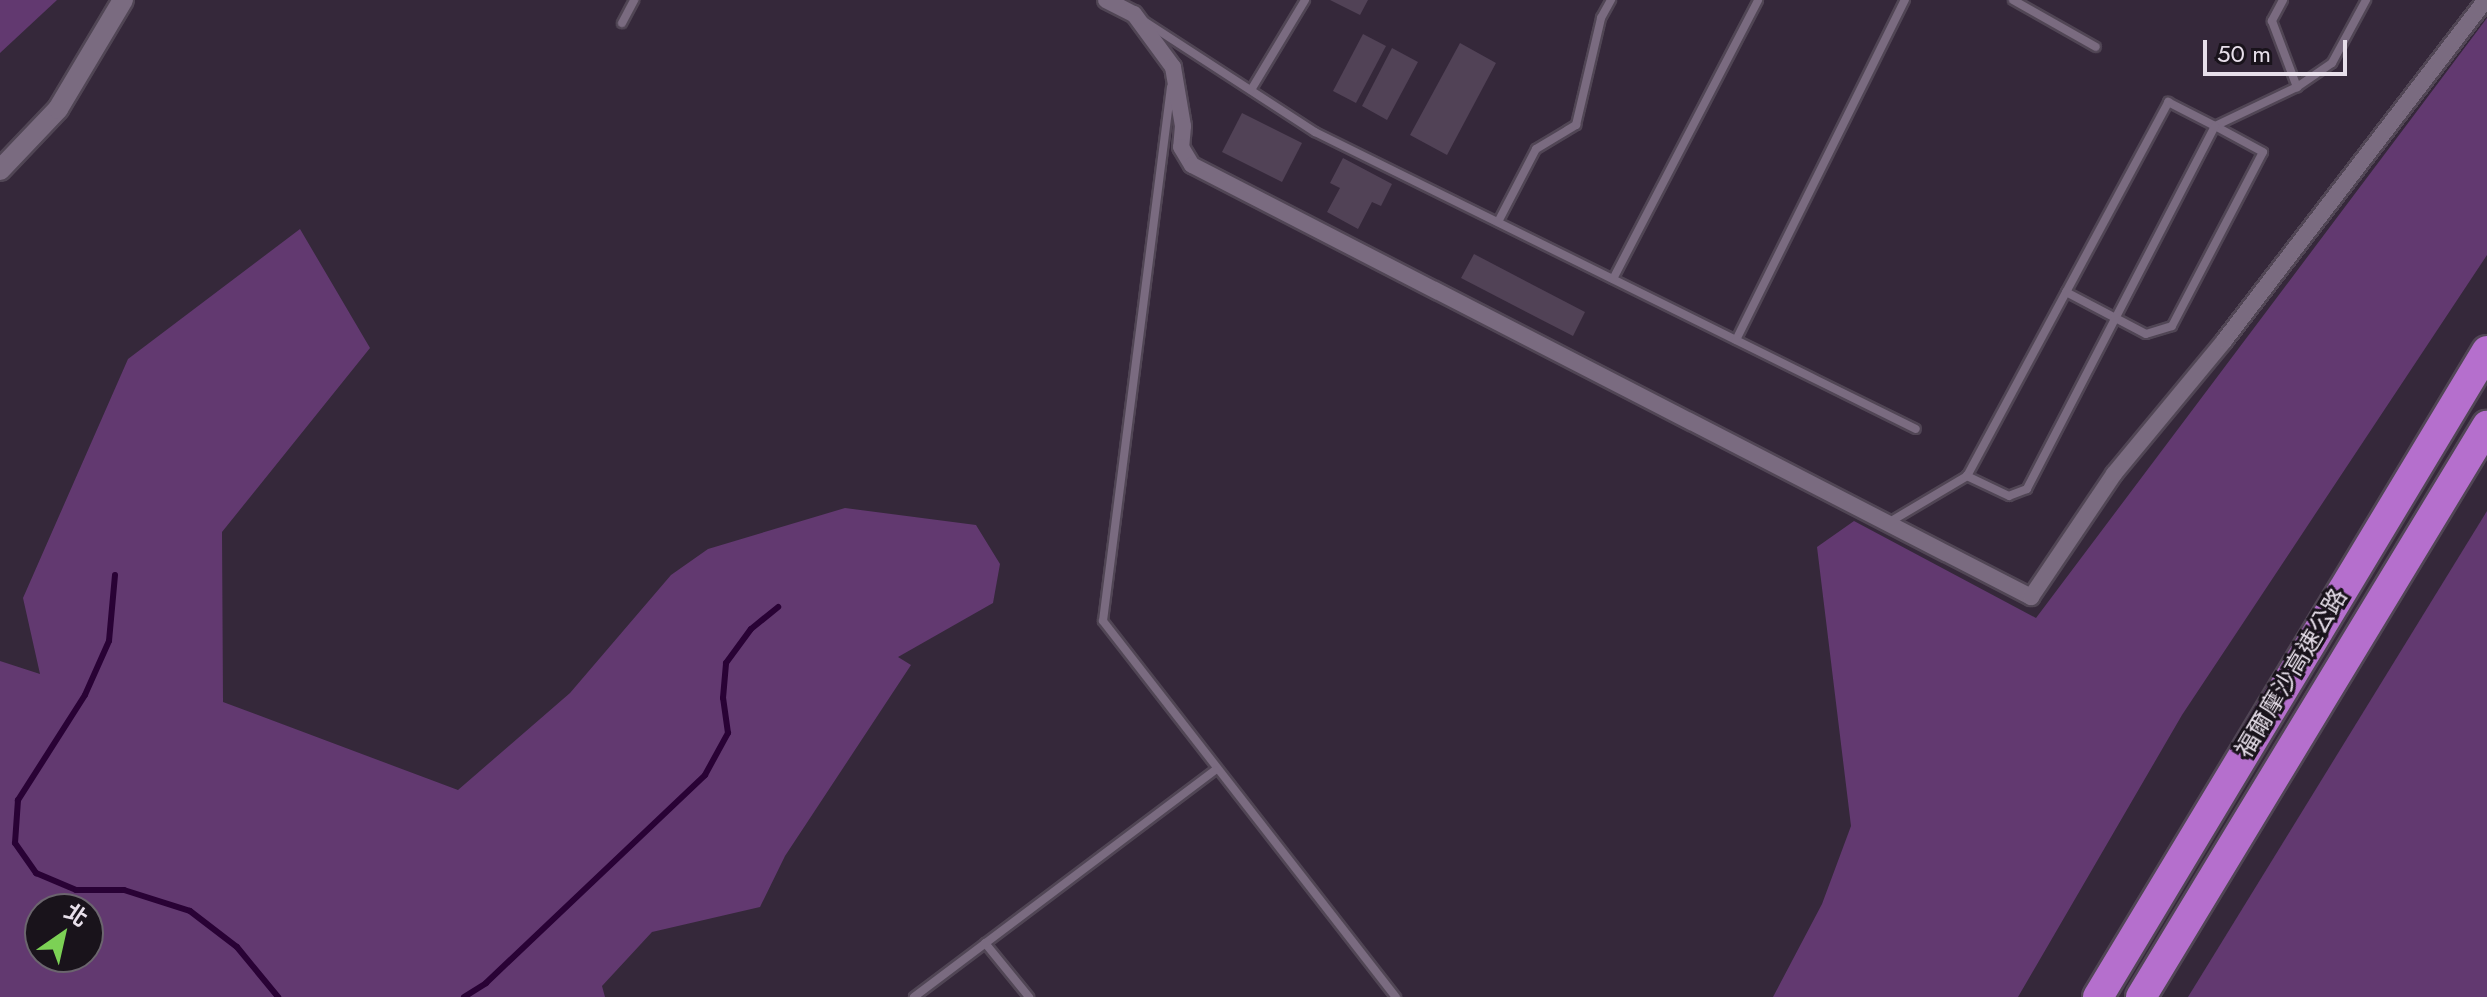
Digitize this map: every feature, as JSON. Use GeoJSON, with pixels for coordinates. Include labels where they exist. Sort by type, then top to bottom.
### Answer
{"type":"FeatureCollection","features":[{"type":"Feature","properties":{"kind":"highway","name":"福爾摩沙高速公路"},"geometry":{"type":"LineString","coordinates":[[2098,997],[2487,351]]}},
{"type":"Feature","properties":{"kind":"highway","name":"福爾摩沙高速公路"},"geometry":{"type":"LineString","coordinates":[[2141,997],[2487,426]]}},
{"type":"Feature","properties":{"kind":"street"},"geometry":{"type":"LineString","coordinates":[[0,170],[58,109],[123,0]]}},
{"type":"Feature","properties":{"kind":"street"},"geometry":{"type":"LineString","coordinates":[[1106,0],[1134,14],[1173,67],[1183,126],[1181,147],[1192,165],[2031,597],[2114,474],[2224,341],[2486,0]]}},
{"type":"Feature","properties":{"kind":"lane"},"geometry":{"type":"LineString","coordinates":[[622,23],[634,0]]}},
{"type":"Feature","properties":{"kind":"lane"},"geometry":{"type":"LineString","coordinates":[[1251,90],[1305,0]]}},
{"type":"Feature","properties":{"kind":"lane"},"geometry":{"type":"LineString","coordinates":[[1498,222],[1536,149],[1576,125],[1601,18],[1611,0]]}},
{"type":"Feature","properties":{"kind":"lane"},"geometry":{"type":"LineString","coordinates":[[1613,279],[1758,0]]}},
{"type":"Feature","properties":{"kind":"lane"},"geometry":{"type":"LineString","coordinates":[[1736,340],[1905,0]]}},
{"type":"Feature","properties":{"kind":"lane"},"geometry":{"type":"LineString","coordinates":[[2013,0],[2096,47]]}},
{"type":"Feature","properties":{"kind":"lane"},"geometry":{"type":"LineString","coordinates":[[2283,0],[2272,21],[2297,87]]}},
{"type":"Feature","properties":{"kind":"lane"},"geometry":{"type":"LineString","coordinates":[[1967,476],[2009,496],[2027,489],[2215,126],[2297,87],[2332,63],[2366,0]]}},
{"type":"Feature","properties":{"kind":"lane"},"geometry":{"type":"LineString","coordinates":[[1134,14],[1315,132],[1916,429]]}},
{"type":"Feature","properties":{"kind":"lane"},"geometry":{"type":"LineString","coordinates":[[1173,67],[1103,621],[1215,770],[1396,997]]}},
{"type":"Feature","properties":{"kind":"lane"},"geometry":{"type":"LineString","coordinates":[[1887,523],[1967,476],[2168,102],[2263,152],[2172,326],[2146,334],[2066,292]]}},
{"type":"Feature","properties":{"kind":"lane"},"geometry":{"type":"LineString","coordinates":[[914,997],[1215,770]]}},
{"type":"Feature","properties":{"kind":"lane"},"geometry":{"type":"LineString","coordinates":[[985,943],[1029,997]]}},
{"type":"Feature","properties":{"kind":"shaded area"},"geometry":{"type":"Polygon","coordinates":[[[0,0],[57,0],[0,53],[0,0]]]}},
{"type":"Feature","properties":{"kind":"shaded area"},"geometry":{"type":"Polygon","coordinates":[[[2487,18],[2487,255],[2182,715],[2018,997],[1773,997],[1822,904],[1851,826],[1817,547],[1854,521],[2036,618],[2487,18]]]}},
{"type":"Feature","properties":{"kind":"shaded area"},"geometry":{"type":"Polygon","coordinates":[[[300,229],[370,348],[222,532],[223,702],[458,790],[570,693],[671,575],[708,549],[845,508],[976,525],[1000,564],[993,603],[898,657],[911,665],[785,856],[760,907],[652,932],[602,986],[605,997],[0,997],[0,661],[40,674],[23,598],[128,359],[300,229]]]}},
{"type":"Feature","properties":{"kind":"shaded area"},"geometry":{"type":"Polygon","coordinates":[[[2487,511],[2487,997],[2188,997],[2487,511]]]}},
{"type":"Feature","properties":{"kind":"building"},"geometry":{"type":"Polygon","coordinates":[[[1330,0],[1368,0],[1360,15],[1330,0]]]}},
{"type":"Feature","properties":{"kind":"building"},"geometry":{"type":"Polygon","coordinates":[[[1363,34],[1386,46],[1356,103],[1333,91],[1363,34]]]}},
{"type":"Feature","properties":{"kind":"building"},"geometry":{"type":"Polygon","coordinates":[[[1460,43],[1496,63],[1447,155],[1410,135],[1460,43]]]}},
{"type":"Feature","properties":{"kind":"building"},"geometry":{"type":"Polygon","coordinates":[[[1392,48],[1418,62],[1387,120],[1362,106],[1392,48]]]}},
{"type":"Feature","properties":{"kind":"building"},"geometry":{"type":"Polygon","coordinates":[[[1242,113],[1302,143],[1282,182],[1222,152],[1242,113]]]}},
{"type":"Feature","properties":{"kind":"building"},"geometry":{"type":"Polygon","coordinates":[[[1343,158],[1392,184],[1381,206],[1372,202],[1358,229],[1327,212],[1340,188],[1330,183],[1343,158]]]}},
{"type":"Feature","properties":{"kind":"building"},"geometry":{"type":"Polygon","coordinates":[[[1474,254],[1585,312],[1573,336],[1461,278],[1474,254]]]}},
{"type":"Feature","properties":{"kind":"waterway"},"geometry":{"type":"LineString","coordinates":[[115,575],[109,641],[85,695],[18,800],[15,843],[36,873],[76,890],[124,890],[190,911],[237,947],[278,997]]}},
{"type":"Feature","properties":{"kind":"waterway"},"geometry":{"type":"LineString","coordinates":[[464,997],[486,983],[705,775],[728,733],[723,698],[726,663],[751,629],[778,607]]}}]}
